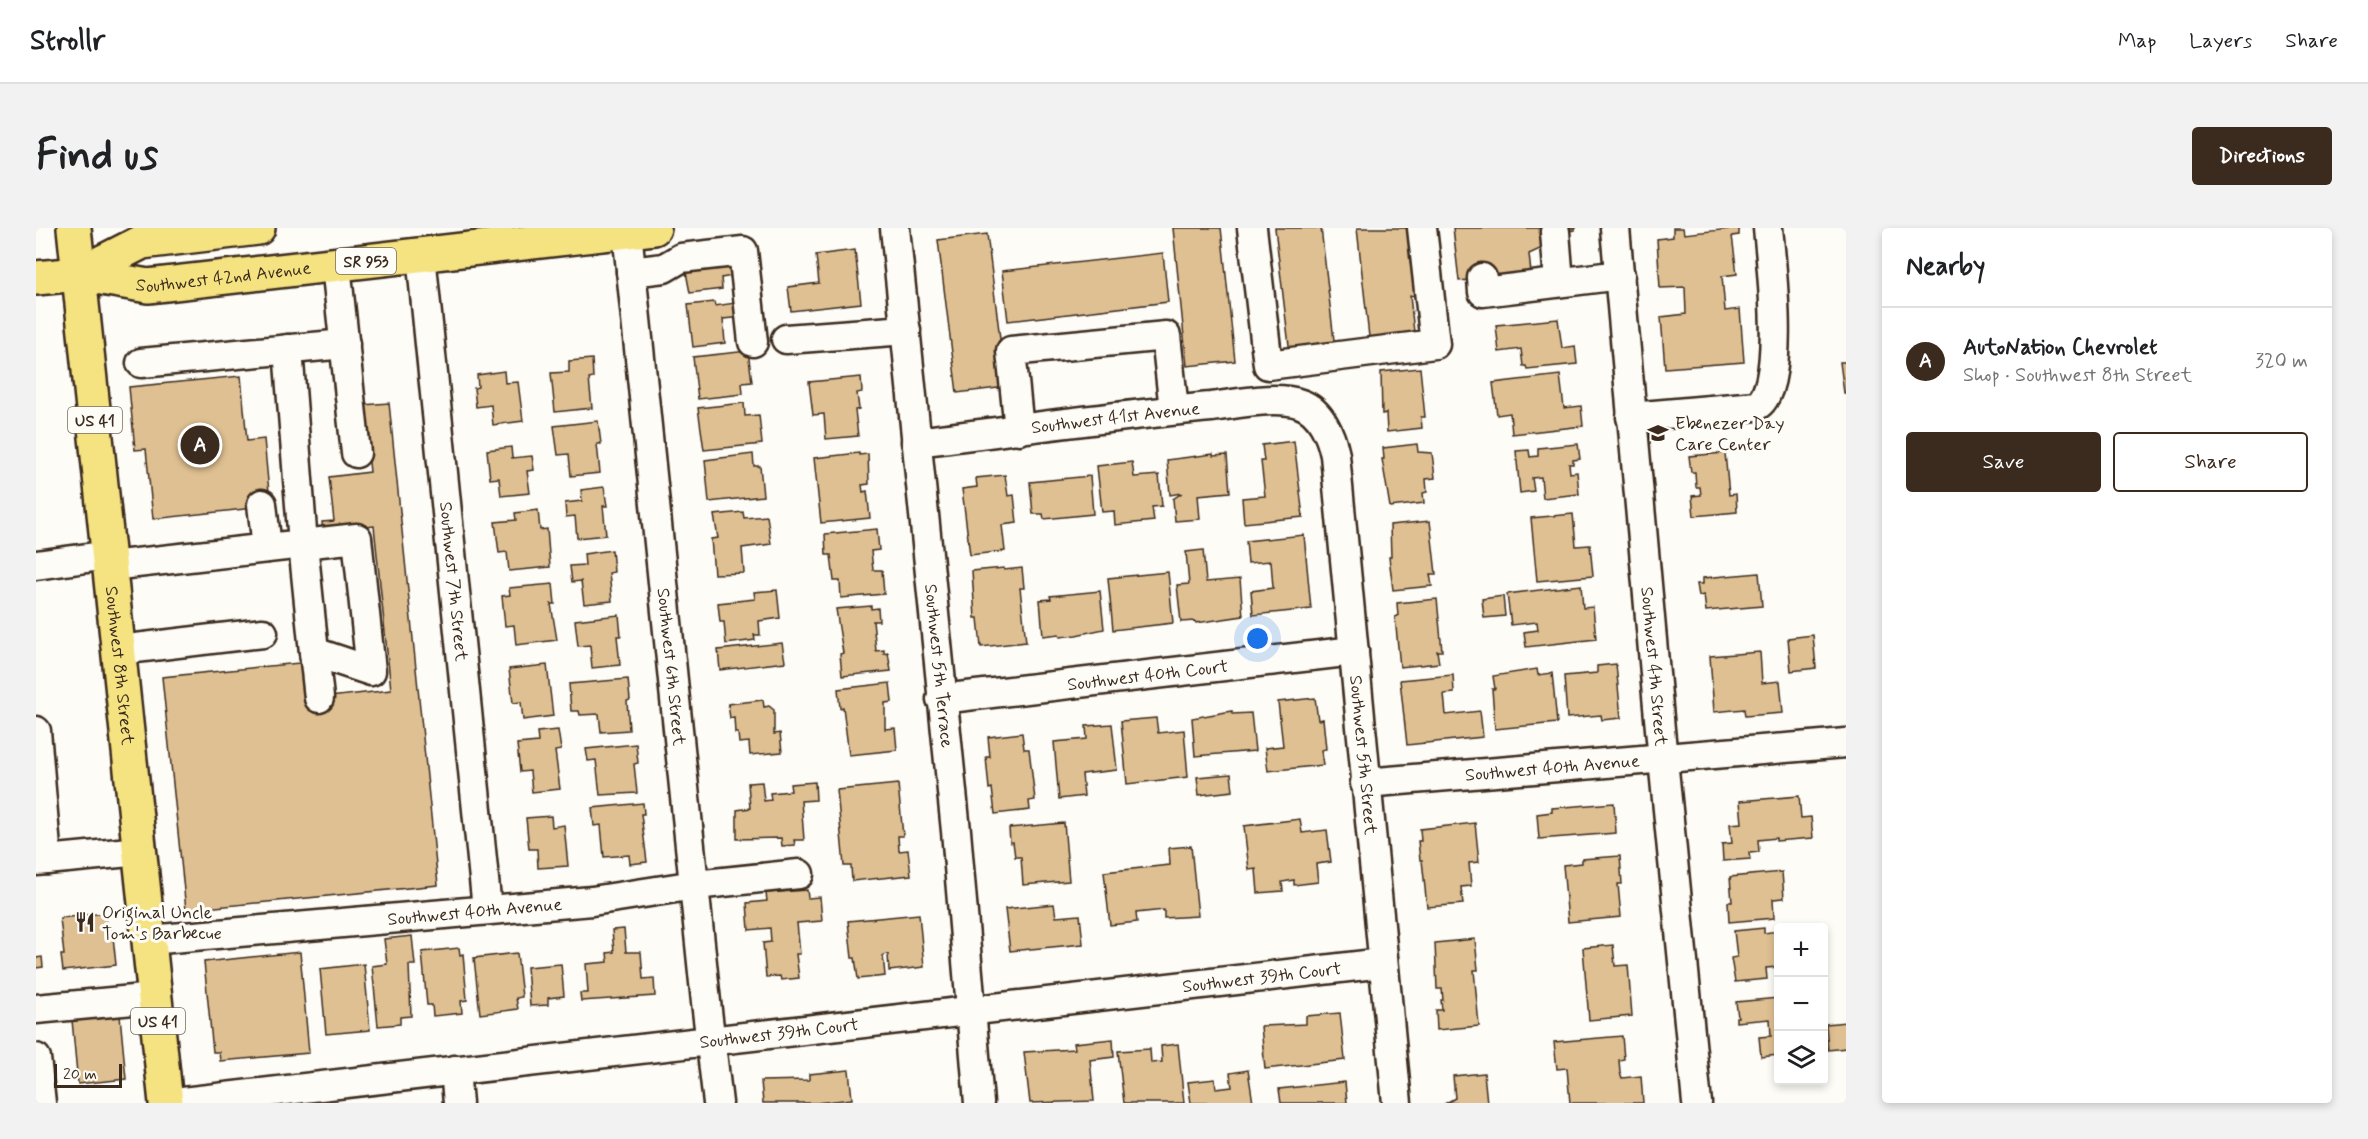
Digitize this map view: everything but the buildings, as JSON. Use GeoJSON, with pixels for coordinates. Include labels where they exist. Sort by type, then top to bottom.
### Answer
{"type":"FeatureCollection","features":[{"type":"Feature","properties":{"kind":"main road","name":"Southwest 8th Street"},"geometry":{"type":"LineString","coordinates":[[74,228],[166,1103]]}},
{"type":"Feature","properties":{"kind":"main road","name":"Southwest 42nd Avenue"},"geometry":{"type":"LineString","coordinates":[[79,274],[142,242],[258,228]]}},
{"type":"Feature","properties":{"kind":"main road","name":"Southwest 42nd Avenue"},"geometry":{"type":"LineString","coordinates":[[36,278],[79,274],[148,286],[641,230]]}},
{"type":"Feature","properties":{"kind":"street","name":"Southwest 5th Terrace"},"geometry":{"type":"LineString","coordinates":[[895,228],[956,831],[980,1103]]}},
{"type":"Feature","properties":{"kind":"street"},"geometry":{"type":"LineString","coordinates":[[1252,228],[1271,401]]}},
{"type":"Feature","properties":{"kind":"street"},"geometry":{"type":"LineString","coordinates":[[1268,365],[1435,344],[1422,228]]}},
{"type":"Feature","properties":{"kind":"street","name":"Southwest 4th Street"},"geometry":{"type":"LineString","coordinates":[[1615,228],[1697,1103]]}},
{"type":"Feature","properties":{"kind":"street"},"geometry":{"type":"LineString","coordinates":[[1631,417],[1756,406],[1766,398],[1771,381],[1774,353],[1774,296],[1768,228]]}},
{"type":"Feature","properties":{"kind":"street","name":"Southwest 6th Street"},"geometry":{"type":"LineString","coordinates":[[641,230],[632,272],[718,1103]]}},
{"type":"Feature","properties":{"kind":"street"},"geometry":{"type":"LineString","coordinates":[[1555,232],[1559,282]]}},
{"type":"Feature","properties":{"kind":"street"},"geometry":{"type":"LineString","coordinates":[[632,272],[664,268],[681,258],[743,251],[753,342]]}},
{"type":"Feature","properties":{"kind":"street","name":"Southwest 7th Street"},"geometry":{"type":"LineString","coordinates":[[421,255],[487,909]]}},
{"type":"Feature","properties":{"kind":"street"},"geometry":{"type":"LineString","coordinates":[[336,265],[356,453]]}},
{"type":"Feature","properties":{"kind":"street"},"geometry":{"type":"LineString","coordinates":[[1483,285],[1559,282],[1620,275]]}},
{"type":"Feature","properties":{"kind":"street"},"geometry":{"type":"LineString","coordinates":[[786,339],[906,330]]}},
{"type":"Feature","properties":{"kind":"street"},"geometry":{"type":"LineString","coordinates":[[1019,430],[1011,351],[1166,336],[1174,410]]}},
{"type":"Feature","properties":{"kind":"street"},"geometry":{"type":"LineString","coordinates":[[141,363],[345,344]]}},
{"type":"Feature","properties":{"kind":"street"},"geometry":{"type":"LineString","coordinates":[[288,349],[303,544],[319,698]]}},
{"type":"Feature","properties":{"kind":"street","name":"Southwest 41st Avenue"},"geometry":{"type":"LineString","coordinates":[[916,442],[1174,410],[1271,401],[1294,401],[1314,412]]}},
{"type":"Feature","properties":{"kind":"street","name":"Southwest 5th Street"},"geometry":{"type":"LineString","coordinates":[[1314,412],[1332,439],[1335,455],[1397,1103]]}},
{"type":"Feature","properties":{"kind":"street"},"geometry":{"type":"LineString","coordinates":[[262,504],[267,548]]}},
{"type":"Feature","properties":{"kind":"street"},"geometry":{"type":"LineString","coordinates":[[36,565],[267,548],[357,538],[371,671],[314,652]]}},
{"type":"Feature","properties":{"kind":"street"},"geometry":{"type":"LineString","coordinates":[[119,650],[263,633]]}},
{"type":"Feature","properties":{"kind":"street","name":"Southwest 40th Court"},"geometry":{"type":"LineString","coordinates":[[941,699],[1354,651]]}},
{"type":"Feature","properties":{"kind":"street"},"geometry":{"type":"LineString","coordinates":[[36,731],[42,861],[140,851]]}},
{"type":"Feature","properties":{"kind":"street","name":"Southwest 40th Avenue"},"geometry":{"type":"LineString","coordinates":[[1365,783],[1846,743]]}},
{"type":"Feature","properties":{"kind":"street","name":"Southwest 40th Avenue"},"geometry":{"type":"LineString","coordinates":[[149,940],[608,899],[694,885],[799,874]]}},
{"type":"Feature","properties":{"kind":"street","name":"Southwest 39th Court"},"geometry":{"type":"LineString","coordinates":[[174,1103],[246,1099],[455,1070],[1383,963]]}},
{"type":"Feature","properties":{"kind":"street"},"geometry":{"type":"LineString","coordinates":[[36,1009],[155,998]]}},
{"type":"Feature","properties":{"kind":"street"},"geometry":{"type":"LineString","coordinates":[[36,1058],[41,1103]]}},
{"type":"Feature","properties":{"kind":"street"},"geometry":{"type":"LineString","coordinates":[[455,1070],[458,1103]]}},
{"type":"Feature","properties":{"kind":"place","name":"Ebenezer Day Care Center"},"geometry":{"type":"Point","coordinates":[1658,433]}},
{"type":"Feature","properties":{"kind":"place","name":"AutoNation Chevrolet"},"geometry":{"type":"Point","coordinates":[200,445]}},
{"type":"Feature","properties":{"kind":"place","name":"Original Uncle Tom's Barbecue"},"geometry":{"type":"Point","coordinates":[85,922]}}]}
